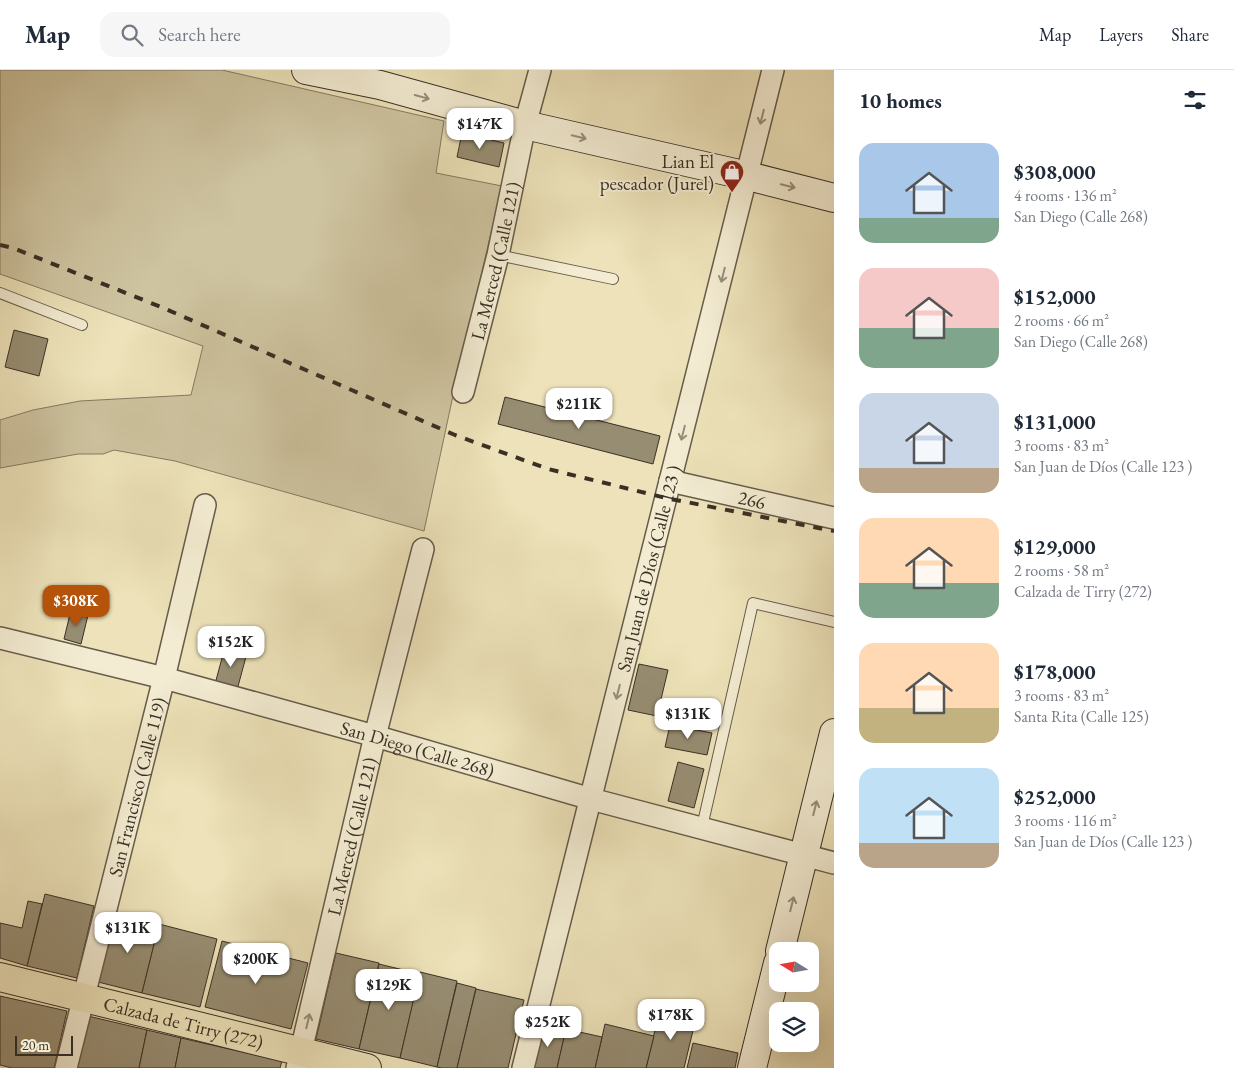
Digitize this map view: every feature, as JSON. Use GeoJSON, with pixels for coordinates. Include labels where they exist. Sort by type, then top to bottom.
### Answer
{"type":"FeatureCollection","features":[{"type":"Feature","properties":{"kind":"main road","name":"Calzada de Tirry (272)"},"geometry":{"type":"LineString","coordinates":[[0,977],[84,997],[299,1059],[367,1068]]}},
{"type":"Feature","properties":{"kind":"street"},"geometry":{"type":"LineString","coordinates":[[306,70],[381,82],[526,125],[748,176],[834,198]]}},
{"type":"Feature","properties":{"kind":"street","name":"La Merced (Calle 121)"},"geometry":{"type":"LineString","coordinates":[[463,392],[498,255],[540,70]]}},
{"type":"Feature","properties":{"kind":"street","name":"San Juan de Díos (Calle 123 )"},"geometry":{"type":"LineString","coordinates":[[523,1068],[748,176],[773,70]]}},
{"type":"Feature","properties":{"kind":"street","name":"266"},"geometry":{"type":"LineString","coordinates":[[670,481],[834,518]]}},
{"type":"Feature","properties":{"kind":"street","name":"San Francisco (Calle 119)"},"geometry":{"type":"LineString","coordinates":[[66,1068],[164,678],[204,505]]}},
{"type":"Feature","properties":{"kind":"street","name":"La Merced (Calle 121)"},"geometry":{"type":"LineString","coordinates":[[299,1059],[375,736],[423,549]]}},
{"type":"Feature","properties":{"kind":"street","name":"San Diego (Calle 268)"},"geometry":{"type":"LineString","coordinates":[[0,638],[164,678],[375,736],[591,799],[834,863]]}},
{"type":"Feature","properties":{"kind":"street"},"geometry":{"type":"LineString","coordinates":[[782,942],[834,734]]}},
{"type":"Feature","properties":{"kind":"street"},"geometry":{"type":"LineString","coordinates":[[752,1068],[771,992]]}},
{"type":"Feature","properties":{"kind":"lane"},"geometry":{"type":"LineString","coordinates":[[498,255],[613,279]]}},
{"type":"Feature","properties":{"kind":"lane"},"geometry":{"type":"LineString","coordinates":[[0,296],[82,325]]}},
{"type":"Feature","properties":{"kind":"lane"},"geometry":{"type":"LineString","coordinates":[[702,827],[753,603],[834,622]]}},
{"type":"Feature","properties":{"kind":"shaded area"},"geometry":{"type":"Polygon","coordinates":[[[0,70],[222,70],[444,121],[436,173],[502,186],[454,391],[424,531],[175,461],[114,450],[103,454],[78,454],[0,468],[0,420],[33,410],[80,401],[191,395],[203,346],[0,274],[0,70]]]}},
{"type":"Feature","properties":{"kind":"building"},"geometry":{"type":"Polygon","coordinates":[[[462,133],[504,143],[499,167],[457,157],[462,133]]]}},
{"type":"Feature","properties":{"kind":"building"},"geometry":{"type":"Polygon","coordinates":[[[14,330],[48,339],[39,376],[5,367],[14,330]]]}},
{"type":"Feature","properties":{"kind":"building"},"geometry":{"type":"Polygon","coordinates":[[[505,397],[660,436],[653,464],[498,424],[505,397]]]}},
{"type":"Feature","properties":{"kind":"building"},"geometry":{"type":"Polygon","coordinates":[[[71,610],[88,615],[81,644],[64,639],[71,610]]]}},
{"type":"Feature","properties":{"kind":"building"},"geometry":{"type":"Polygon","coordinates":[[[225,647],[247,653],[237,690],[215,684],[225,647]]]}},
{"type":"Feature","properties":{"kind":"building"},"geometry":{"type":"Polygon","coordinates":[[[639,664],[668,670],[657,716],[628,710],[639,664]]]}},
{"type":"Feature","properties":{"kind":"building"},"geometry":{"type":"Polygon","coordinates":[[[670,725],[712,733],[707,755],[665,747],[670,725]]]}},
{"type":"Feature","properties":{"kind":"building"},"geometry":{"type":"Polygon","coordinates":[[[678,762],[704,769],[694,808],[668,801],[678,762]]]}},
{"type":"Feature","properties":{"kind":"building"},"geometry":{"type":"Polygon","coordinates":[[[45,894],[94,906],[77,978],[27,966],[45,894]]]}},
{"type":"Feature","properties":{"kind":"building"},"geometry":{"type":"Polygon","coordinates":[[[28,901],[42,904],[27,966],[0,958],[0,923],[22,928],[28,901]]]}},
{"type":"Feature","properties":{"kind":"building"},"geometry":{"type":"Polygon","coordinates":[[[115,914],[159,925],[142,993],[98,982],[115,914]]]}},
{"type":"Feature","properties":{"kind":"building"},"geometry":{"type":"Polygon","coordinates":[[[159,924],[217,939],[200,1007],[142,993],[159,924]]]}},
{"type":"Feature","properties":{"kind":"building"},"geometry":{"type":"Polygon","coordinates":[[[222,941],[308,963],[291,1029],[205,1007],[222,941]]]}},
{"type":"Feature","properties":{"kind":"building"},"geometry":{"type":"Polygon","coordinates":[[[336,953],[379,963],[359,1049],[316,1039],[336,953]]]}},
{"type":"Feature","properties":{"kind":"building"},"geometry":{"type":"Polygon","coordinates":[[[379,964],[420,974],[400,1058],[359,1049],[379,964]]]}},
{"type":"Feature","properties":{"kind":"building"},"geometry":{"type":"Polygon","coordinates":[[[420,972],[457,981],[437,1067],[400,1058],[420,972]]]}},
{"type":"Feature","properties":{"kind":"building"},"geometry":{"type":"Polygon","coordinates":[[[457,983],[476,988],[457,1068],[437,1067],[457,983]]]}},
{"type":"Feature","properties":{"kind":"building"},"geometry":{"type":"Polygon","coordinates":[[[476,989],[524,1000],[508,1068],[457,1068],[476,989]]]}},
{"type":"Feature","properties":{"kind":"building"},"geometry":{"type":"Polygon","coordinates":[[[0,996],[67,1011],[54,1068],[12,1068],[0,1065],[0,996]]]}},
{"type":"Feature","properties":{"kind":"building"},"geometry":{"type":"Polygon","coordinates":[[[660,1009],[696,1018],[684,1068],[646,1068],[660,1009]]]}},
{"type":"Feature","properties":{"kind":"building"},"geometry":{"type":"Polygon","coordinates":[[[88,1016],[147,1030],[139,1068],[76,1068],[88,1016]]]}},
{"type":"Feature","properties":{"kind":"building"},"geometry":{"type":"Polygon","coordinates":[[[540,1024],[566,1030],[557,1068],[529,1068],[540,1024]]]}},
{"type":"Feature","properties":{"kind":"building"},"geometry":{"type":"Polygon","coordinates":[[[605,1024],[654,1036],[646,1068],[595,1068],[605,1024]]]}},
{"type":"Feature","properties":{"kind":"building"},"geometry":{"type":"Polygon","coordinates":[[[566,1029],[602,1037],[595,1068],[557,1068],[566,1029]]]}},
{"type":"Feature","properties":{"kind":"building"},"geometry":{"type":"Polygon","coordinates":[[[147,1030],[181,1038],[175,1068],[139,1068],[147,1030]]]}},
{"type":"Feature","properties":{"kind":"building"},"geometry":{"type":"Polygon","coordinates":[[[181,1038],[282,1061],[280,1068],[175,1068],[181,1038]]]}},
{"type":"Feature","properties":{"kind":"building"},"geometry":{"type":"Polygon","coordinates":[[[693,1043],[738,1053],[735,1068],[687,1068],[693,1043]]]}},
{"type":"Feature","properties":{"kind":"railway"},"geometry":{"type":"LineString","coordinates":[[0,245],[13,248],[161,307],[455,435],[548,469],[666,498],[834,531]]}},
{"type":"Feature","properties":{"kind":"place","name":"Lian El pescador (Jurel)"},"geometry":{"type":"Point","coordinates":[732,193]}}]}
